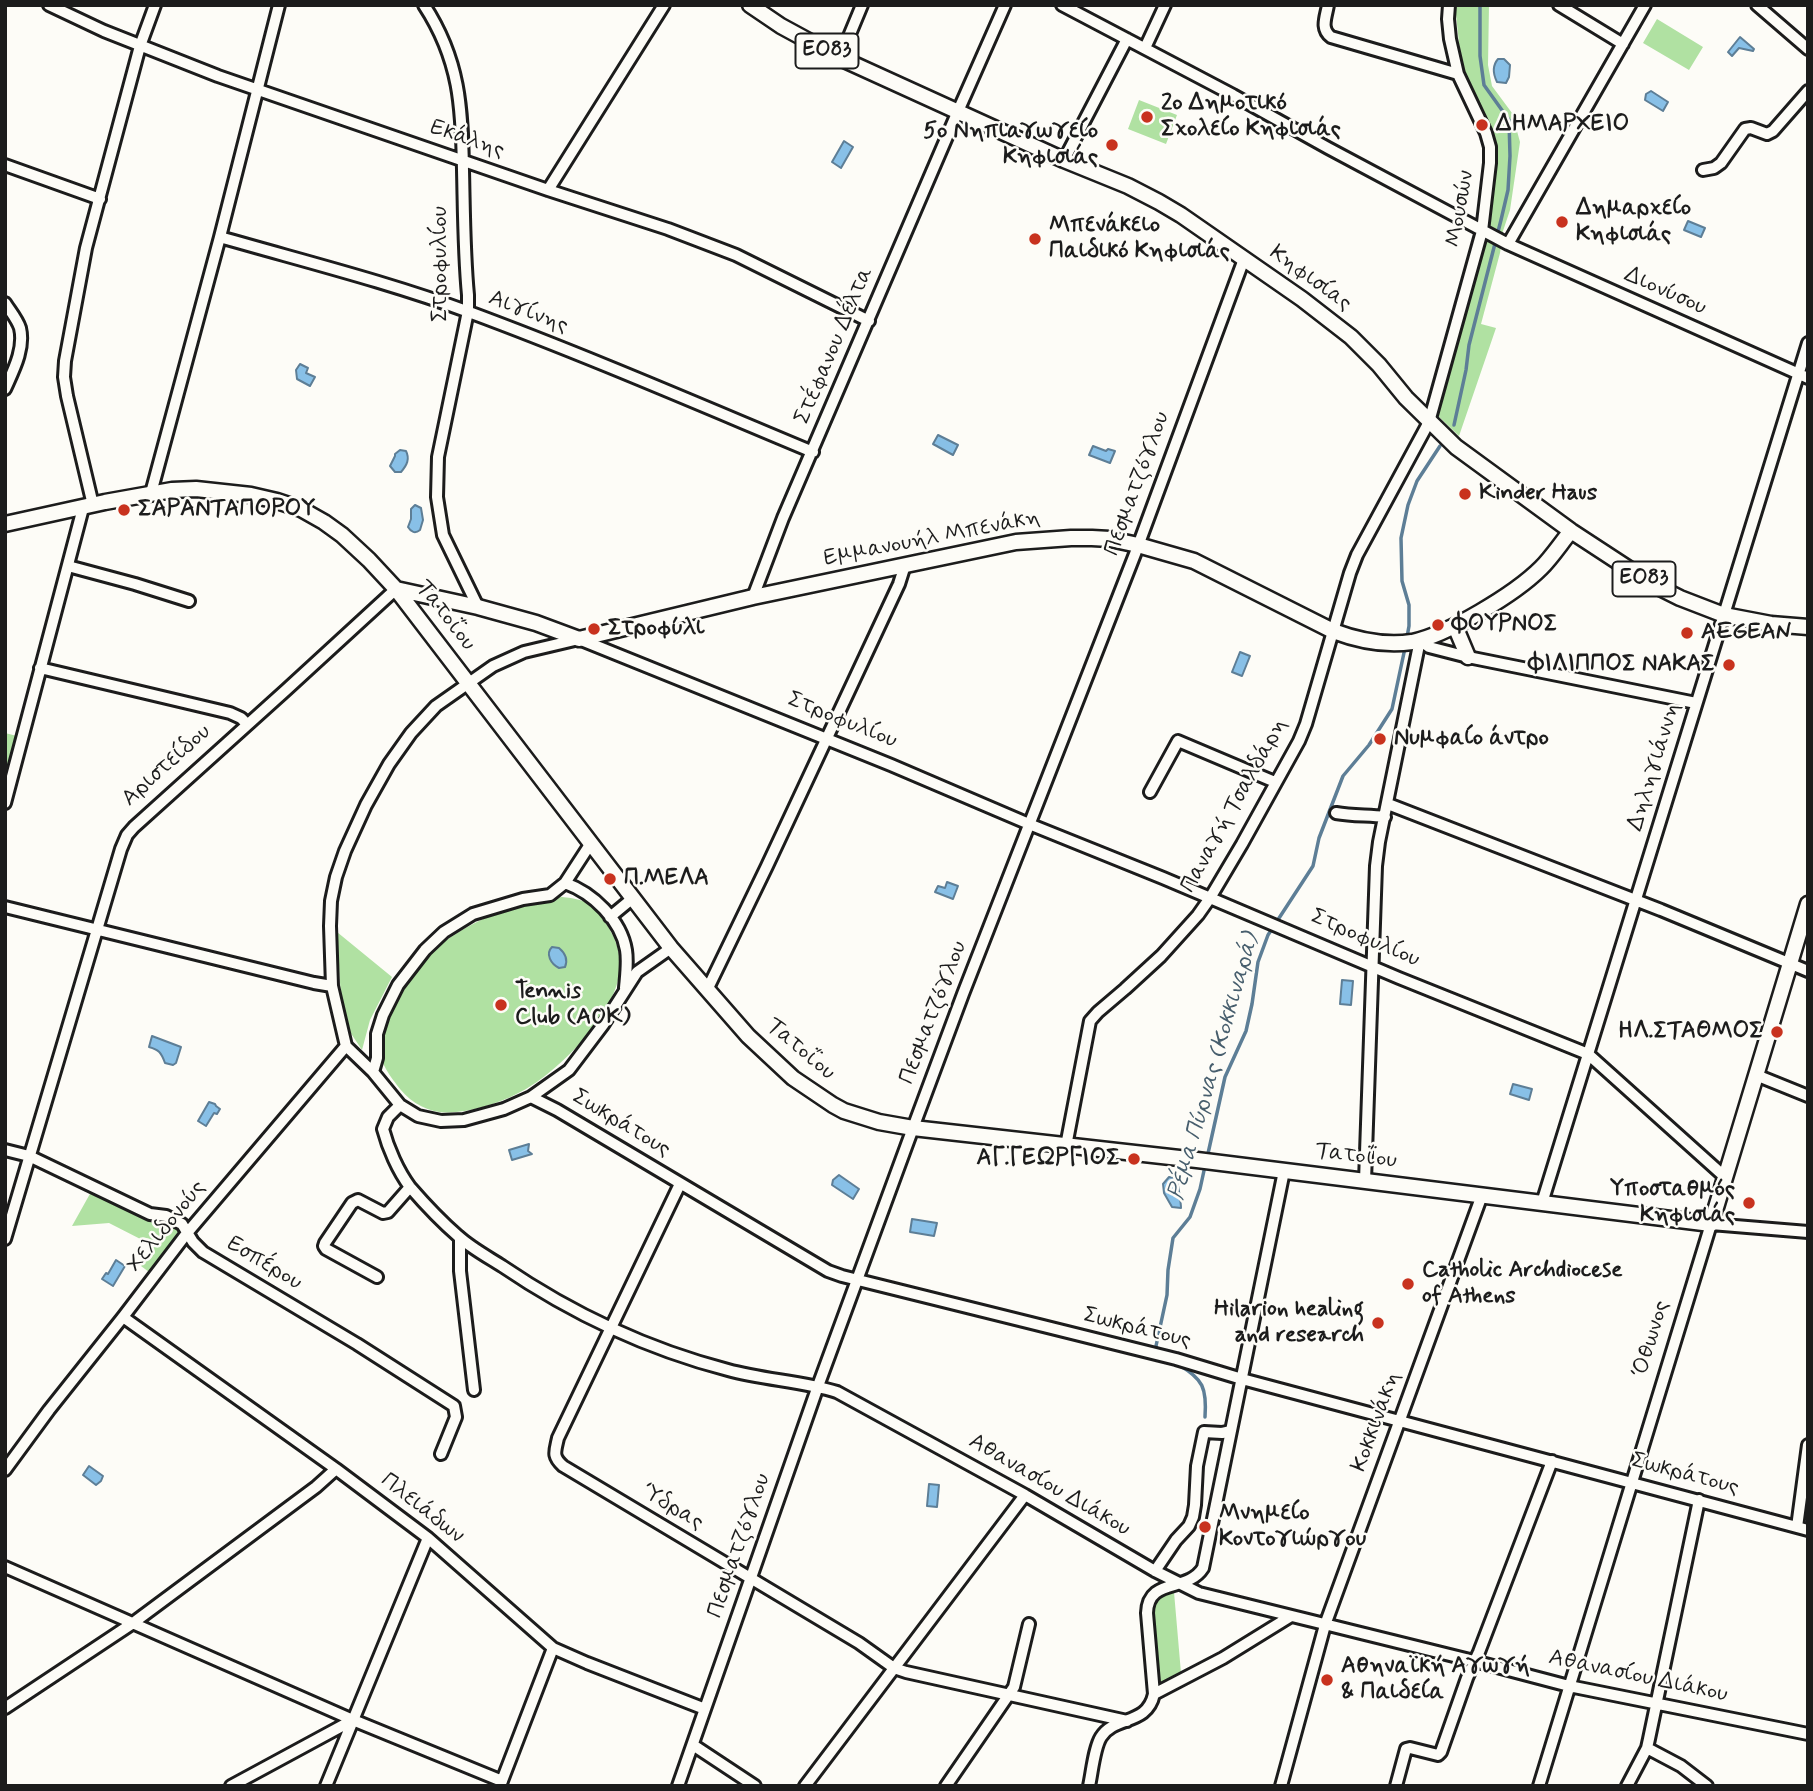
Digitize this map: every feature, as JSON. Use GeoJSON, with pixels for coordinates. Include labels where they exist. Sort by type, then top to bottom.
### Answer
{"type":"FeatureCollection","features":[{"type":"Feature","properties":{"kind":"main road","name":"Κηφισίας"},"geometry":{"type":"LineString","coordinates":[[750,5],[781,26],[840,58],[1159,202],[1324,315],[1379,365],[1406,398],[1449,441],[1571,531],[1652,584],[1724,615],[1771,624],[1808,627]]}},
{"type":"Feature","properties":{"kind":"main road","name":"Τατοΐου"},"geometry":{"type":"LineString","coordinates":[[5,524],[151,493],[183,489],[265,498],[301,509],[324,522],[369,560],[396,589],[671,948],[731,1018],[769,1058],[808,1089],[844,1111],[879,1122],[913,1128],[1197,1160],[1711,1224]]}},
{"type":"Feature","properties":{"kind":"main road","name":"Εμμανουήλ Μπενάκη"},"geometry":{"type":"LineString","coordinates":[[579,639],[753,597],[1016,542],[1092,538],[1138,545],[1194,561],[1333,631],[1368,641],[1400,643],[1420,640],[1455,626],[1513,591],[1544,565],[1571,531]]}},
{"type":"Feature","properties":{"kind":"main road"},"geometry":{"type":"LineString","coordinates":[[396,589],[478,607]]}},
{"type":"Feature","properties":{"kind":"main road","name":"Στροφυλίου"},"geometry":{"type":"LineString","coordinates":[[478,607],[536,623],[579,639]]}},
{"type":"Feature","properties":{"kind":"main road"},"geometry":{"type":"LineString","coordinates":[[1455,626],[1468,657]]}},
{"type":"Feature","properties":{"kind":"main road","name":"Όθωνος"},"geometry":{"type":"LineString","coordinates":[[1711,1224],[1808,904]]}},
{"type":"Feature","properties":{"kind":"street","name":"Εκάλης"},"geometry":{"type":"LineString","coordinates":[[49,5],[140,46],[257,89],[668,229],[736,255],[869,321]]}},
{"type":"Feature","properties":{"kind":"street"},"geometry":{"type":"LineString","coordinates":[[5,803],[68,566],[88,507],[64,377],[65,361],[86,248],[140,46],[155,5]]}},
{"type":"Feature","properties":{"kind":"street"},"geometry":{"type":"LineString","coordinates":[[151,493],[279,5]]}},
{"type":"Feature","properties":{"kind":"street","name":"Στροφυλίου"},"geometry":{"type":"LineString","coordinates":[[424,5],[438,28],[452,61],[461,109],[468,312],[438,457],[436,484],[439,518],[443,535],[478,607]]}},
{"type":"Feature","properties":{"kind":"street"},"geometry":{"type":"LineString","coordinates":[[548,190],[664,5]]}},
{"type":"Feature","properties":{"kind":"street"},"geometry":{"type":"LineString","coordinates":[[840,58],[862,5]]}},
{"type":"Feature","properties":{"kind":"street","name":"Στέφανου Δέλτα"},"geometry":{"type":"LineString","coordinates":[[753,597],[783,518],[1005,5]]}},
{"type":"Feature","properties":{"kind":"street","name":"Διονύσου"},"geometry":{"type":"LineString","coordinates":[[1062,5],[1504,242],[1803,376]]}},
{"type":"Feature","properties":{"kind":"street"},"geometry":{"type":"LineString","coordinates":[[1145,48],[1165,5]]}},
{"type":"Feature","properties":{"kind":"street"},"geometry":{"type":"LineString","coordinates":[[1328,5],[1324,28],[1331,37],[1458,74]]}},
{"type":"Feature","properties":{"kind":"street","name":"Μουσών"},"geometry":{"type":"LineString","coordinates":[[1433,426],[1483,231],[1490,163],[1490,147],[1486,133],[1458,74],[1450,39],[1449,5]]}},
{"type":"Feature","properties":{"kind":"street"},"geometry":{"type":"LineString","coordinates":[[1559,5],[1623,44]]}},
{"type":"Feature","properties":{"kind":"street"},"geometry":{"type":"LineString","coordinates":[[1504,242],[1645,5]]}},
{"type":"Feature","properties":{"kind":"street"},"geometry":{"type":"LineString","coordinates":[[1757,5],[1808,49]]}},
{"type":"Feature","properties":{"kind":"street"},"geometry":{"type":"LineString","coordinates":[[1064,160],[1127,39]]}},
{"type":"Feature","properties":{"kind":"street"},"geometry":{"type":"LineString","coordinates":[[1703,170],[1714,168],[1721,163],[1745,129],[1751,128],[1767,134],[1773,131],[1808,92]]}},
{"type":"Feature","properties":{"kind":"street"},"geometry":{"type":"LineString","coordinates":[[5,165],[100,199]]}},
{"type":"Feature","properties":{"kind":"street","name":"Αιγίνης"},"geometry":{"type":"LineString","coordinates":[[220,237],[384,284],[468,312],[813,452]]}},
{"type":"Feature","properties":{"kind":"street","name":"Πεσματζόγλου"},"geometry":{"type":"LineString","coordinates":[[678,1786],[818,1386],[913,1128],[1138,545],[1244,260]]}},
{"type":"Feature","properties":{"kind":"street"},"geometry":{"type":"LineString","coordinates":[[5,303],[20,327],[21,337],[17,362],[5,389]]}},
{"type":"Feature","properties":{"kind":"street","name":"Δηληγιάννη"},"geometry":{"type":"LineString","coordinates":[[1542,1203],[1696,703],[1803,376],[1808,343]]}},
{"type":"Feature","properties":{"kind":"street","name":"Παναγή Τσαλδάρη"},"geometry":{"type":"LineString","coordinates":[[1066,1146],[1090,1021],[1161,956],[1198,915],[1242,844],[1306,724],[1357,555],[1433,426]]}},
{"type":"Feature","properties":{"kind":"street"},"geometry":{"type":"LineString","coordinates":[[707,990],[899,584],[905,565]]}},
{"type":"Feature","properties":{"kind":"street"},"geometry":{"type":"LineString","coordinates":[[68,566],[189,601]]}},
{"type":"Feature","properties":{"kind":"street","name":"Αριστείδου"},"geometry":{"type":"LineString","coordinates":[[5,1239],[127,835],[396,589]]}},
{"type":"Feature","properties":{"kind":"street","name":"Στροφυλίου"},"geometry":{"type":"LineString","coordinates":[[579,639],[1588,1054],[1725,1177]]}},
{"type":"Feature","properties":{"kind":"street","name":"Εμμανουήλ Μπενάκη"},"geometry":{"type":"LineString","coordinates":[[346,1046],[332,986],[331,901],[345,851],[389,764],[411,733],[436,706],[493,666],[523,652],[579,639]]}},
{"type":"Feature","properties":{"kind":"street"},"geometry":{"type":"LineString","coordinates":[[1365,1181],[1376,866],[1420,640],[1429,647],[1468,657],[1696,703]]}},
{"type":"Feature","properties":{"kind":"street"},"geometry":{"type":"LineString","coordinates":[[40,668],[230,713],[247,724]]}},
{"type":"Feature","properties":{"kind":"street"},"geometry":{"type":"LineString","coordinates":[[1150,792],[1178,741],[1275,782]]}},
{"type":"Feature","properties":{"kind":"street"},"geometry":{"type":"LineString","coordinates":[[1388,804],[1808,971]]}},
{"type":"Feature","properties":{"kind":"street"},"geometry":{"type":"LineString","coordinates":[[1336,813],[1385,817]]}},
{"type":"Feature","properties":{"kind":"street"},"geometry":{"type":"LineString","coordinates":[[373,1072],[377,1058],[379,1025],[387,1004],[409,969],[435,940],[473,914],[523,899],[550,895],[565,883],[591,843]]}},
{"type":"Feature","properties":{"kind":"street"},"geometry":{"type":"LineString","coordinates":[[565,883],[591,895],[619,929],[626,951],[625,988]]}},
{"type":"Feature","properties":{"kind":"street"},"geometry":{"type":"LineString","coordinates":[[610,917],[633,898]]}},
{"type":"Feature","properties":{"kind":"street"},"geometry":{"type":"LineString","coordinates":[[5,907],[314,984],[332,986]]}},
{"type":"Feature","properties":{"kind":"street"},"geometry":{"type":"LineString","coordinates":[[346,1046],[373,1072],[400,1105],[418,1116],[441,1121],[464,1119],[504,1109],[531,1097],[569,1070],[603,1026],[637,972],[671,948]]}},
{"type":"Feature","properties":{"kind":"street","name":"Χελιδονούς"},"geometry":{"type":"LineString","coordinates":[[5,1470],[187,1233],[346,1046]]}},
{"type":"Feature","properties":{"kind":"street"},"geometry":{"type":"LineString","coordinates":[[1756,1075],[1808,1096]]}},
{"type":"Feature","properties":{"kind":"street","name":"Σωκράτους"},"geometry":{"type":"LineString","coordinates":[[531,1097],[828,1271],[857,1281],[1176,1359],[1242,1379],[1802,1528]]}},
{"type":"Feature","properties":{"kind":"street","name":"Αθανασίου Διάκου"},"geometry":{"type":"LineString","coordinates":[[400,1105],[388,1117],[383,1129],[400,1170],[410,1186],[460,1238],[562,1305],[610,1328],[693,1360],[755,1377],[818,1386],[837,1392],[1025,1494],[1180,1584],[1199,1592],[1569,1686],[1808,1734]]}},
{"type":"Feature","properties":{"kind":"street","name":"Εσπέρου"},"geometry":{"type":"LineString","coordinates":[[5,1150],[29,1157],[150,1214],[166,1216],[182,1224],[203,1252],[357,1344],[454,1406],[456,1417],[441,1454]]}},
{"type":"Feature","properties":{"kind":"street"},"geometry":{"type":"LineString","coordinates":[[1089,1786],[1098,1741],[1102,1734],[1149,1708],[1154,1694],[1148,1604],[1152,1596],[1158,1590],[1193,1580],[1203,1568],[1284,1171]]}},
{"type":"Feature","properties":{"kind":"street","name":"Ύδρας"},"geometry":{"type":"LineString","coordinates":[[680,1184],[558,1438],[556,1460],[859,1643],[894,1668],[1127,1721]]}},
{"type":"Feature","properties":{"kind":"street"},"geometry":{"type":"LineString","coordinates":[[377,1278],[326,1249],[325,1242],[355,1200],[383,1213],[388,1212],[410,1186]]}},
{"type":"Feature","properties":{"kind":"street","name":"Κοκκινάκη"},"geometry":{"type":"LineString","coordinates":[[1281,1786],[1325,1625],[1482,1195]]}},
{"type":"Feature","properties":{"kind":"street","name":"Τατοΐου"},"geometry":{"type":"LineString","coordinates":[[1711,1224],[1808,1232]]}},
{"type":"Feature","properties":{"kind":"street","name":"Όθωνος"},"geometry":{"type":"LineString","coordinates":[[1539,1786],[1711,1224]]}},
{"type":"Feature","properties":{"kind":"street"},"geometry":{"type":"LineString","coordinates":[[460,1238],[460,1271],[474,1390]]}},
{"type":"Feature","properties":{"kind":"street","name":"Πλειάδων"},"geometry":{"type":"LineString","coordinates":[[123,1317],[428,1538],[553,1648],[705,1709]]}},
{"type":"Feature","properties":{"kind":"street"},"geometry":{"type":"LineString","coordinates":[[1155,1571],[1193,1517],[1197,1466],[1204,1432],[1231,1431]]}},
{"type":"Feature","properties":{"kind":"street"},"geometry":{"type":"LineString","coordinates":[[1802,1528],[1808,1444]]}},
{"type":"Feature","properties":{"kind":"street"},"geometry":{"type":"LineString","coordinates":[[1396,1786],[1406,1749],[1434,1755],[1441,1752],[1552,1461]]}},
{"type":"Feature","properties":{"kind":"street"},"geometry":{"type":"LineString","coordinates":[[5,1708],[132,1623],[316,1488],[336,1469]]}},
{"type":"Feature","properties":{"kind":"street"},"geometry":{"type":"LineString","coordinates":[[805,1786],[1025,1494]]}},
{"type":"Feature","properties":{"kind":"street"},"geometry":{"type":"LineString","coordinates":[[1628,1786],[1647,1748],[1699,1500]]}},
{"type":"Feature","properties":{"kind":"street"},"geometry":{"type":"LineString","coordinates":[[326,1786],[428,1538]]}},
{"type":"Feature","properties":{"kind":"street"},"geometry":{"type":"LineString","coordinates":[[5,1567],[501,1783],[553,1648]]}},
{"type":"Feature","properties":{"kind":"street"},"geometry":{"type":"LineString","coordinates":[[1154,1694],[1223,1658],[1291,1616]]}},
{"type":"Feature","properties":{"kind":"street"},"geometry":{"type":"LineString","coordinates":[[946,1786],[1014,1687],[1029,1624]]}},
{"type":"Feature","properties":{"kind":"street"},"geometry":{"type":"LineString","coordinates":[[231,1786],[353,1720]]}},
{"type":"Feature","properties":{"kind":"street"},"geometry":{"type":"LineString","coordinates":[[693,1745],[755,1786]]}},
{"type":"Feature","properties":{"kind":"street"},"geometry":{"type":"LineString","coordinates":[[1647,1748],[1681,1766],[1707,1786]]}},
{"type":"Feature","properties":{"kind":"green space"},"geometry":{"type":"Polygon","coordinates":[[[1455,5],[1489,5],[1488,65],[1492,86],[1512,113],[1520,142],[1510,210],[1481,324],[1496,328],[1459,436],[1436,414],[1487,228],[1497,168],[1494,136],[1461,62],[1455,5]]]}},
{"type":"Feature","properties":{"kind":"green space"},"geometry":{"type":"Polygon","coordinates":[[[1657,19],[1703,47],[1689,70],[1643,43],[1657,19]]]}},
{"type":"Feature","properties":{"kind":"green space"},"geometry":{"type":"Polygon","coordinates":[[[1139,100],[1177,115],[1166,144],[1128,129],[1139,100]]]}},
{"type":"Feature","properties":{"kind":"green space"},"geometry":{"type":"Polygon","coordinates":[[[5,733],[17,736],[5,778],[5,733]]]}},
{"type":"Feature","properties":{"kind":"green space","name":"Tennis Club (AOK)"},"geometry":{"type":"Polygon","coordinates":[[[553,896],[588,903],[606,922],[615,940],[620,962],[617,984],[599,1019],[586,1037],[555,1068],[526,1089],[509,1097],[474,1109],[448,1113],[432,1111],[412,1100],[386,1070],[380,1047],[386,1022],[410,979],[437,947],[463,929],[507,909],[553,896]]]}},
{"type":"Feature","properties":{"kind":"green space"},"geometry":{"type":"Polygon","coordinates":[[[337,932],[392,977],[370,1020],[362,1050],[342,1016],[337,932]]]}},
{"type":"Feature","properties":{"kind":"green space"},"geometry":{"type":"Polygon","coordinates":[[[91,1192],[135,1215],[176,1228],[179,1233],[149,1272],[141,1266],[154,1246],[109,1223],[72,1226],[91,1192]]]}},
{"type":"Feature","properties":{"kind":"green space"},"geometry":{"type":"Polygon","coordinates":[[[1174,1592],[1181,1673],[1159,1684],[1152,1608],[1160,1597],[1174,1592]]]}},
{"type":"Feature","properties":{"kind":"water"},"geometry":{"type":"Polygon","coordinates":[[[1740,37],[1754,49],[1739,48],[1732,56],[1728,52],[1740,37]]]}},
{"type":"Feature","properties":{"kind":"water"},"geometry":{"type":"Polygon","coordinates":[[[1498,59],[1504,59],[1510,65],[1506,83],[1497,82],[1495,76],[1494,67],[1498,59]]]}},
{"type":"Feature","properties":{"kind":"water"},"geometry":{"type":"Polygon","coordinates":[[[1651,91],[1668,102],[1663,111],[1645,100],[1646,94],[1651,91]]]}},
{"type":"Feature","properties":{"kind":"water"},"geometry":{"type":"Polygon","coordinates":[[[844,141],[853,147],[841,168],[832,162],[844,141]]]}},
{"type":"Feature","properties":{"kind":"water"},"geometry":{"type":"Polygon","coordinates":[[[1688,221],[1705,228],[1701,237],[1684,230],[1688,221]]]}},
{"type":"Feature","properties":{"kind":"water"},"geometry":{"type":"Polygon","coordinates":[[[300,364],[308,368],[306,373],[315,377],[310,386],[297,379],[296,370],[300,364]]]}},
{"type":"Feature","properties":{"kind":"water"},"geometry":{"type":"Polygon","coordinates":[[[938,435],[958,445],[953,455],[933,444],[938,435]]]}},
{"type":"Feature","properties":{"kind":"water"},"geometry":{"type":"Polygon","coordinates":[[[1093,446],[1115,451],[1110,463],[1089,455],[1093,446]]]}},
{"type":"Feature","properties":{"kind":"water"},"geometry":{"type":"Polygon","coordinates":[[[400,450],[406,451],[407,462],[401,472],[395,472],[390,466],[395,454],[400,450]]]}},
{"type":"Feature","properties":{"kind":"water"},"geometry":{"type":"Polygon","coordinates":[[[415,505],[421,508],[423,520],[420,530],[415,532],[408,527],[411,509],[415,505]]]}},
{"type":"Feature","properties":{"kind":"water"},"geometry":{"type":"Polygon","coordinates":[[[1240,652],[1250,656],[1242,676],[1232,672],[1240,652]]]}},
{"type":"Feature","properties":{"kind":"water"},"geometry":{"type":"Polygon","coordinates":[[[947,882],[958,886],[953,899],[935,892],[938,886],[945,888],[947,882]]]}},
{"type":"Feature","properties":{"kind":"water"},"geometry":{"type":"Polygon","coordinates":[[[552,947],[563,952],[565,967],[559,968],[551,961],[549,953],[552,947]]]}},
{"type":"Feature","properties":{"kind":"water"},"geometry":{"type":"Polygon","coordinates":[[[1342,980],[1353,981],[1351,1005],[1340,1004],[1342,980]]]}},
{"type":"Feature","properties":{"kind":"water"},"geometry":{"type":"Polygon","coordinates":[[[152,1036],[181,1047],[176,1063],[165,1063],[159,1052],[149,1047],[152,1036]]]}},
{"type":"Feature","properties":{"kind":"water"},"geometry":{"type":"Polygon","coordinates":[[[1513,1084],[1532,1089],[1529,1100],[1510,1094],[1513,1084]]]}},
{"type":"Feature","properties":{"kind":"water"},"geometry":{"type":"Polygon","coordinates":[[[209,1102],[220,1109],[206,1126],[198,1121],[209,1102]]]}},
{"type":"Feature","properties":{"kind":"water"},"geometry":{"type":"Polygon","coordinates":[[[529,1144],[528,1151],[532,1154],[512,1160],[509,1150],[529,1144]]]}},
{"type":"Feature","properties":{"kind":"water"},"geometry":{"type":"Polygon","coordinates":[[[839,1175],[859,1189],[853,1199],[832,1185],[839,1175]]]}},
{"type":"Feature","properties":{"kind":"water"},"geometry":{"type":"Polygon","coordinates":[[[1169,1177],[1176,1178],[1181,1208],[1172,1207],[1164,1193],[1163,1184],[1169,1177]]]}},
{"type":"Feature","properties":{"kind":"water"},"geometry":{"type":"Polygon","coordinates":[[[912,1219],[937,1223],[934,1236],[910,1232],[912,1219]]]}},
{"type":"Feature","properties":{"kind":"water"},"geometry":{"type":"Polygon","coordinates":[[[116,1260],[125,1266],[113,1286],[102,1279],[116,1260]]]}},
{"type":"Feature","properties":{"kind":"water"},"geometry":{"type":"Polygon","coordinates":[[[89,1466],[103,1476],[96,1485],[83,1475],[89,1466]]]}},
{"type":"Feature","properties":{"kind":"water"},"geometry":{"type":"Polygon","coordinates":[[[929,1484],[939,1485],[937,1507],[927,1506],[929,1484]]]}},
{"type":"Feature","properties":{"kind":"waterway","name":"Ρέμα Πύρνας (Κοκκιναρά)"},"geometry":{"type":"LineString","coordinates":[[1454,425],[1469,345],[1508,190],[1509,120],[1484,85],[1480,56],[1480,5]]}},
{"type":"Feature","properties":{"kind":"waterway","name":"Ρέμα Πύρνας (Κοκκιναρά)"},"geometry":{"type":"LineString","coordinates":[[1407,637],[1409,605],[1402,581],[1401,538],[1408,505],[1417,481],[1440,446]]}},
{"type":"Feature","properties":{"kind":"waterway","name":"Ρέμα Πύρνας (Κοκκιναρά)"},"geometry":{"type":"LineString","coordinates":[[1207,1158],[1225,1077],[1246,1031],[1258,962],[1268,935],[1313,866],[1319,838],[1343,776],[1369,745],[1392,709],[1405,648]]}},
{"type":"Feature","properties":{"kind":"waterway","name":"Ρέμα Πύρνας (Κοκκιναρά)"},"geometry":{"type":"LineString","coordinates":[[1158,1351],[1156,1346],[1167,1295],[1173,1238],[1190,1217],[1205,1166]]}},
{"type":"Feature","properties":{"kind":"waterway","name":"Ρέμα Πύρνας (Κοκκιναρά)"},"geometry":{"type":"LineString","coordinates":[[1179,1365],[1202,1385],[1205,1417]]}},
{"type":"Feature","properties":{"kind":"place","name":"2ο Δημοτικό Σχολείο Κηφισιάς"},"geometry":{"type":"Point","coordinates":[1147,117]}},
{"type":"Feature","properties":{"kind":"place","name":"ΔΗΜΑΡΧΕΙΟ"},"geometry":{"type":"Point","coordinates":[1482,125]}},
{"type":"Feature","properties":{"kind":"place","name":"5ο Νηπιαγωγείο Κηφισιάς"},"geometry":{"type":"Point","coordinates":[1112,145]}},
{"type":"Feature","properties":{"kind":"place","name":"Δημαρχείο Κηφισιάς"},"geometry":{"type":"Point","coordinates":[1562,222]}},
{"type":"Feature","properties":{"kind":"place","name":"Μπενάκειο Παιδικό Κηφισιάς"},"geometry":{"type":"Point","coordinates":[1035,239]}},
{"type":"Feature","properties":{"kind":"place","name":"Kinder Haus"},"geometry":{"type":"Point","coordinates":[1465,494]}},
{"type":"Feature","properties":{"kind":"place","name":"ΣΑΡΑΝΤΑΠΟΡΟΥ"},"geometry":{"type":"Point","coordinates":[124,510]}},
{"type":"Feature","properties":{"kind":"place","name":"ΦΟΥΡΝΟΣ"},"geometry":{"type":"Point","coordinates":[1438,625]}},
{"type":"Feature","properties":{"kind":"place","name":"Στροφύλι"},"geometry":{"type":"Point","coordinates":[594,629]}},
{"type":"Feature","properties":{"kind":"place","name":"AEGEAN"},"geometry":{"type":"Point","coordinates":[1687,633]}},
{"type":"Feature","properties":{"kind":"place","name":"ΦΙΛΙΠΠΟΣ ΝΑΚΑΣ"},"geometry":{"type":"Point","coordinates":[1729,665]}},
{"type":"Feature","properties":{"kind":"place","name":"Νυμφαίο άντρο"},"geometry":{"type":"Point","coordinates":[1380,739]}},
{"type":"Feature","properties":{"kind":"place","name":"Π.ΜΕΛΑ"},"geometry":{"type":"Point","coordinates":[610,879]}},
{"type":"Feature","properties":{"kind":"place","name":"Tennis Club (AOK)"},"geometry":{"type":"Point","coordinates":[501,1005]}},
{"type":"Feature","properties":{"kind":"place","name":"ΗΛ.ΣΤΑΘΜΟΣ"},"geometry":{"type":"Point","coordinates":[1777,1032]}},
{"type":"Feature","properties":{"kind":"place","name":"ΑΓ.ΓΕΩΡΓΙΟΣ"},"geometry":{"type":"Point","coordinates":[1134,1159]}},
{"type":"Feature","properties":{"kind":"place","name":"Υποσταθμός Κηφισιάς"},"geometry":{"type":"Point","coordinates":[1749,1203]}},
{"type":"Feature","properties":{"kind":"place","name":"Catholic Archdiocese of Athens"},"geometry":{"type":"Point","coordinates":[1408,1284]}},
{"type":"Feature","properties":{"kind":"place","name":"Hilarion healing and research"},"geometry":{"type":"Point","coordinates":[1378,1323]}},
{"type":"Feature","properties":{"kind":"place","name":"Μνημείο Κοντογιώργου"},"geometry":{"type":"Point","coordinates":[1205,1527]}},
{"type":"Feature","properties":{"kind":"place","name":"Αθηναϊκή Αγωγή & Παιδεία"},"geometry":{"type":"Point","coordinates":[1327,1680]}}]}
